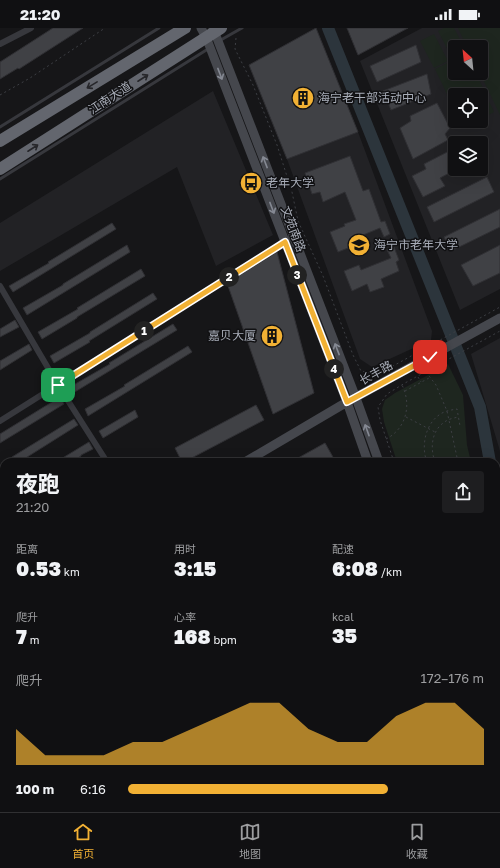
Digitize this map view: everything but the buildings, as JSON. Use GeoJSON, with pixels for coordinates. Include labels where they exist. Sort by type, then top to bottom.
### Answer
{"type":"FeatureCollection","features":[{"type":"Feature","properties":{"kind":"highway","name":"江南大道"},"geometry":{"type":"LineString","coordinates":[[0,141],[185,28]]}},
{"type":"Feature","properties":{"kind":"highway","name":"江南大道"},"geometry":{"type":"LineString","coordinates":[[0,169],[212,35]]}},
{"type":"Feature","properties":{"kind":"main road","name":"文苑南路"},"geometry":{"type":"LineString","coordinates":[[212,35],[294,236],[351,400],[367,458]]}},
{"type":"Feature","properties":{"kind":"main road","name":"文苑南路"},"geometry":{"type":"LineString","coordinates":[[212,35],[285,242],[351,400],[377,458]]}},
{"type":"Feature","properties":{"kind":"main road","name":"长丰路"},"geometry":{"type":"LineString","coordinates":[[252,458],[351,400],[430,357],[474,327],[500,318]]}},
{"type":"Feature","properties":{"kind":"street"},"geometry":{"type":"LineString","coordinates":[[0,44],[31,28]]}},
{"type":"Feature","properties":{"kind":"street"},"geometry":{"type":"LineString","coordinates":[[0,421],[294,236]]}},
{"type":"Feature","properties":{"kind":"street"},"geometry":{"type":"LineString","coordinates":[[0,286],[58,385],[104,458]]}},
{"type":"Feature","properties":{"kind":"lane"},"geometry":{"type":"LineString","coordinates":[[0,127],[159,28]]}},
{"type":"Feature","properties":{"kind":"lane"},"geometry":{"type":"LineString","coordinates":[[0,179],[212,35],[242,28]]}},
{"type":"Feature","properties":{"kind":"path"},"geometry":{"type":"LineString","coordinates":[[0,95],[30,78],[105,28]]}},
{"type":"Feature","properties":{"kind":"path"},"geometry":{"type":"LineString","coordinates":[[235,38],[235,49],[253,85],[277,145],[292,192],[298,221],[323,276],[353,355],[361,371],[370,373],[393,366],[428,347],[474,327],[500,307]]}},
{"type":"Feature","properties":{"kind":"path"},"geometry":{"type":"LineString","coordinates":[[393,458],[380,420],[378,407],[387,394],[500,331]]}},
{"type":"Feature","properties":{"kind":"path"},"geometry":{"type":"LineString","coordinates":[[426,372],[436,385],[450,419],[457,458]]}},
{"type":"Feature","properties":{"kind":"path"},"geometry":{"type":"LineString","coordinates":[[417,376],[421,382]]}},
{"type":"Feature","properties":{"kind":"path"},"geometry":{"type":"LineString","coordinates":[[405,391],[430,378]]}},
{"type":"Feature","properties":{"kind":"path"},"geometry":{"type":"LineString","coordinates":[[386,439],[394,435],[406,417],[407,407],[405,391],[402,385]]}},
{"type":"Feature","properties":{"kind":"path"},"geometry":{"type":"LineString","coordinates":[[426,458],[424,449],[429,428],[439,415],[447,411],[457,409],[460,426]]}},
{"type":"Feature","properties":{"kind":"path"},"geometry":{"type":"LineString","coordinates":[[406,417],[436,433]]}},
{"type":"Feature","properties":{"kind":"path"},"geometry":{"type":"LineString","coordinates":[[434,458],[432,449],[434,436],[442,424],[450,419],[459,417]]}},
{"type":"Feature","properties":{"kind":"shaded area"},"geometry":{"type":"Polygon","coordinates":[[[422,28],[500,28],[500,289],[460,310],[360,61],[422,28]]]}},
{"type":"Feature","properties":{"kind":"shaded area"},"geometry":{"type":"Polygon","coordinates":[[[444,28],[454,28],[460,40],[448,40],[448,50],[438,31],[444,28]]]}},
{"type":"Feature","properties":{"kind":"shaded area"},"geometry":{"type":"Polygon","coordinates":[[[458,28],[500,28],[500,115],[483,80],[488,80],[488,40],[464,40],[458,28]]]}},
{"type":"Feature","properties":{"kind":"shaded area"},"geometry":{"type":"Polygon","coordinates":[[[434,34],[448,61],[434,68],[420,41],[434,34]]]}},
{"type":"Feature","properties":{"kind":"shaded area"},"geometry":{"type":"Polygon","coordinates":[[[448,62],[448,80],[479,80],[483,88],[448,88],[448,96],[435,69],[448,62]]]}},
{"type":"Feature","properties":{"kind":"shaded area"},"geometry":{"type":"Polygon","coordinates":[[[213,91],[273,235],[216,266],[177,167],[0,271],[0,223],[213,91]]]}},
{"type":"Feature","properties":{"kind":"shaded area"},"geometry":{"type":"Polygon","coordinates":[[[488,99],[494,112],[488,115],[488,99]]]}},
{"type":"Feature","properties":{"kind":"shaded area","name":"海宁市老年大学"},"geometry":{"type":"Polygon","coordinates":[[[358,132],[432,331],[431,340],[372,367],[360,359],[287,159],[358,132]]]}},
{"type":"Feature","properties":{"kind":"shaded area"},"geometry":{"type":"Polygon","coordinates":[[[500,338],[500,451],[471,354],[500,338]]]}},
{"type":"Feature","properties":{"kind":"shaded area"},"geometry":{"type":"Polygon","coordinates":[[[448,364],[463,395],[467,445],[470,458],[396,458],[384,422],[382,409],[385,400],[448,364]]]}},
{"type":"Feature","properties":{"kind":"waterway"},"geometry":{"type":"LineString","coordinates":[[328,28],[480,407],[489,458]]}},
{"type":"Feature","properties":{"kind":"place","name":"海宁老干部活动中心"},"geometry":{"type":"Point","coordinates":[303,98]}},
{"type":"Feature","properties":{"kind":"place","name":"老年大学"},"geometry":{"type":"Point","coordinates":[251,183]}},
{"type":"Feature","properties":{"kind":"place","name":"海宁市老年大学"},"geometry":{"type":"Point","coordinates":[359,245]}},
{"type":"Feature","properties":{"kind":"place","name":"嘉贝大厦"},"geometry":{"type":"Point","coordinates":[272,336]}},
{"type":"Feature","properties":{"kind":"route"},"geometry":{"type":"LineString","coordinates":[[58,385],[285,242],[347,402],[430,357]]}}]}
